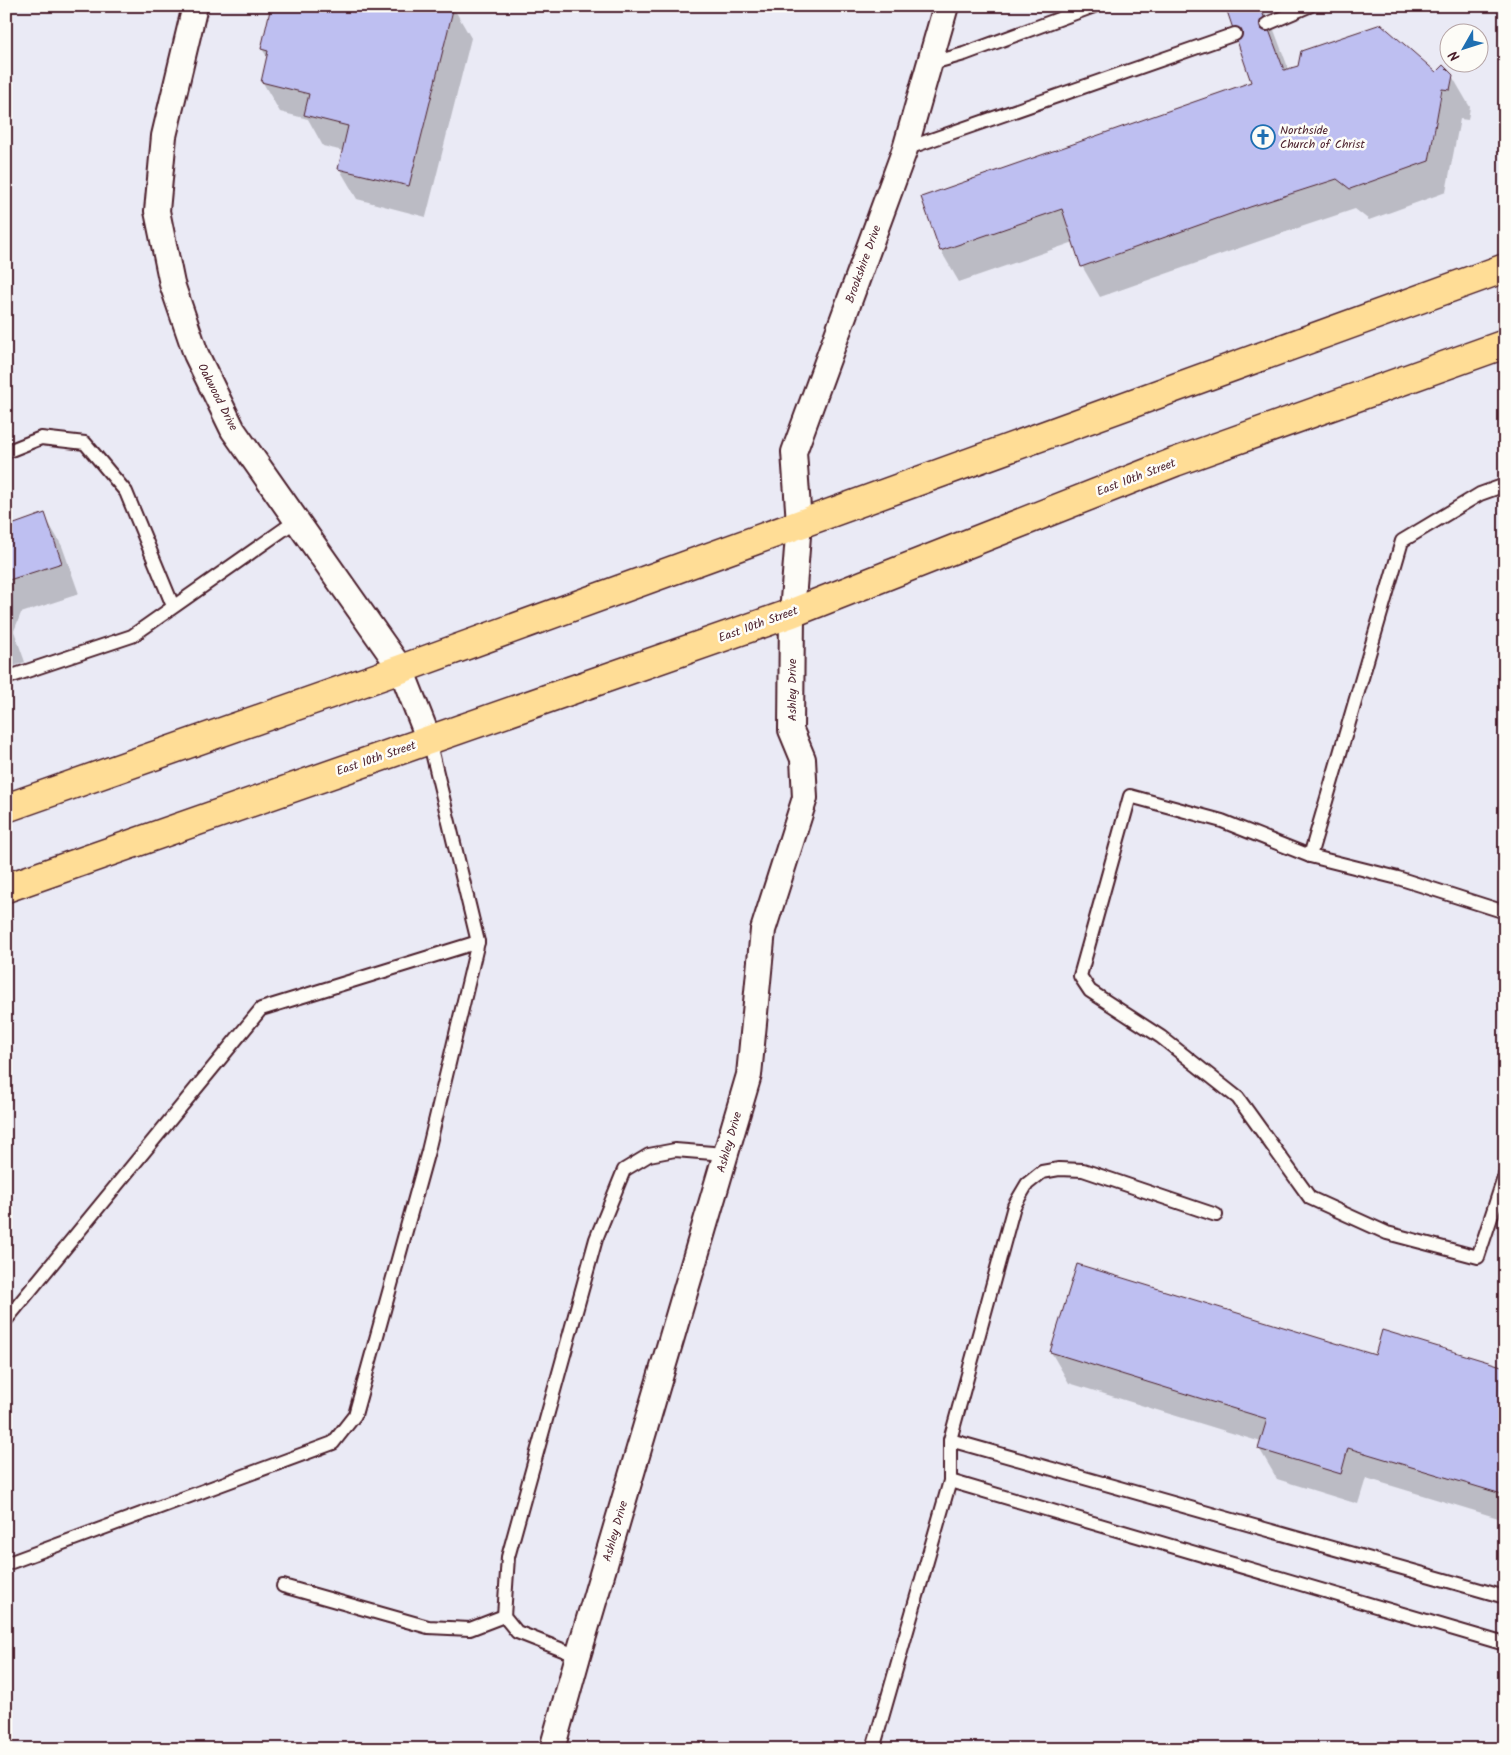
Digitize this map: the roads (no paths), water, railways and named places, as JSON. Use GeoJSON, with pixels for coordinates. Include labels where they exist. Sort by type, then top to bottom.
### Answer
{"type":"FeatureCollection","features":[{"type":"Feature","properties":{"kind":"main road"},"geometry":{"type":"LineString","coordinates":[[6,808],[401,669],[1505,268]]}},
{"type":"Feature","properties":{"kind":"main road","name":"East 10th Street"},"geometry":{"type":"LineString","coordinates":[[6,888],[792,613],[1175,462],[1505,344]]}},
{"type":"Feature","properties":{"kind":"street","name":"Oakwood Drive"},"geometry":{"type":"LineString","coordinates":[[195,6],[164,136],[157,211],[172,284],[196,354],[233,430],[401,669],[429,740]]}},
{"type":"Feature","properties":{"kind":"street","name":"Brookshire Drive"},"geometry":{"type":"LineString","coordinates":[[799,523],[794,452],[905,149],[946,6]]}},
{"type":"Feature","properties":{"kind":"street","name":"Ashley Drive"},"geometry":{"type":"LineString","coordinates":[[552,1749],[749,1075],[763,930],[806,798],[803,759],[791,730],[792,613],[799,523]]}},
{"type":"Feature","properties":{"kind":"lane"},"geometry":{"type":"LineString","coordinates":[[930,64],[964,54],[1094,6]]}},
{"type":"Feature","properties":{"kind":"lane"},"geometry":{"type":"LineString","coordinates":[[1267,24],[1309,6]]}},
{"type":"Feature","properties":{"kind":"lane"},"geometry":{"type":"LineString","coordinates":[[905,149],[1235,34]]}},
{"type":"Feature","properties":{"kind":"lane"},"geometry":{"type":"LineString","coordinates":[[6,452],[41,438],[85,443],[126,492],[173,606]]}},
{"type":"Feature","properties":{"kind":"lane"},"geometry":{"type":"LineString","coordinates":[[1310,856],[1402,541],[1480,494],[1505,485]]}},
{"type":"Feature","properties":{"kind":"lane"},"geometry":{"type":"LineString","coordinates":[[6,678],[132,636],[297,520]]}},
{"type":"Feature","properties":{"kind":"lane"},"geometry":{"type":"LineString","coordinates":[[6,1564],[332,1443],[355,1415],[428,1152],[478,942],[429,740]]}},
{"type":"Feature","properties":{"kind":"lane"},"geometry":{"type":"LineString","coordinates":[[1505,912],[1398,878],[1310,856],[1222,821],[1130,796],[1080,976],[1090,991],[1161,1038],[1238,1098],[1310,1198],[1387,1233],[1478,1257],[1505,1174]]}},
{"type":"Feature","properties":{"kind":"lane"},"geometry":{"type":"LineString","coordinates":[[6,1320],[261,1009],[478,942]]}},
{"type":"Feature","properties":{"kind":"lane"},"geometry":{"type":"LineString","coordinates":[[578,1656],[517,1632],[504,1616],[508,1557],[596,1239],[624,1170],[649,1155],[675,1150],[725,1154]]}},
{"type":"Feature","properties":{"kind":"lane"},"geometry":{"type":"LineString","coordinates":[[873,1749],[950,1481],[950,1440],[1014,1206],[1027,1184],[1042,1172],[1059,1169],[1083,1170],[1216,1215]]}},
{"type":"Feature","properties":{"kind":"lane"},"geometry":{"type":"LineString","coordinates":[[950,1440],[1505,1597]]}},
{"type":"Feature","properties":{"kind":"lane"},"geometry":{"type":"LineString","coordinates":[[950,1481],[1505,1644]]}},
{"type":"Feature","properties":{"kind":"lane"},"geometry":{"type":"LineString","coordinates":[[284,1586],[428,1628],[470,1629],[504,1616]]}},
{"type":"Feature","properties":{"kind":"place","name":"Northside Church of Christ"},"geometry":{"type":"Point","coordinates":[1263,137]}}]}
